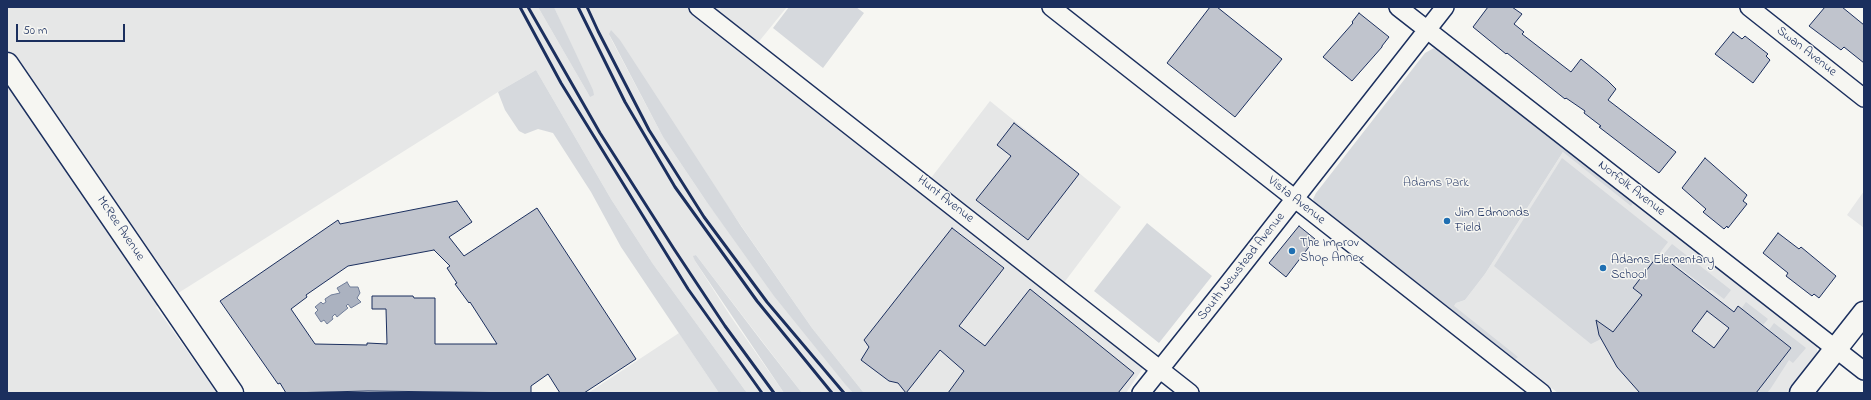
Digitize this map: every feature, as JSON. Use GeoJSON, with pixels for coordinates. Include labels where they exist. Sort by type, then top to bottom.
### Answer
{"type":"FeatureCollection","features":[{"type":"Feature","properties":{"kind":"main road","name":"McRee Avenue"},"geometry":{"type":"LineString","coordinates":[[7,64],[232,393]]}},
{"type":"Feature","properties":{"kind":"main road"},"geometry":{"type":"LineString","coordinates":[[1802,393],[1864,314]]}},
{"type":"Feature","properties":{"kind":"street","name":"Hunt Avenue"},"geometry":{"type":"LineString","coordinates":[[698,7],[1190,393]]}},
{"type":"Feature","properties":{"kind":"street","name":"Vista Avenue"},"geometry":{"type":"LineString","coordinates":[[1051,7],[1542,393]]}},
{"type":"Feature","properties":{"kind":"street","name":"Norfolk Avenue"},"geometry":{"type":"LineString","coordinates":[[1398,7],[1864,371]]}},
{"type":"Feature","properties":{"kind":"street","name":"South Newstead Avenue"},"geometry":{"type":"LineString","coordinates":[[1141,393],[1295,200],[1445,7]]}},
{"type":"Feature","properties":{"kind":"street","name":"Swan Avenue"},"geometry":{"type":"LineString","coordinates":[[1749,7],[1864,98]]}},
{"type":"Feature","properties":{"kind":"shaded area"},"geometry":{"type":"Polygon","coordinates":[[[7,7],[538,7],[590,97],[571,45],[554,7],[717,7],[720,9],[721,7],[787,7],[748,55],[921,191],[990,101],[1121,207],[1054,296],[1143,368],[1126,393],[864,393],[812,328],[609,35],[663,137],[706,201],[853,393],[802,393],[696,255],[694,256],[695,261],[731,317],[784,393],[747,393],[653,264],[611,199],[536,70],[498,92],[156,307],[217,393],[7,393],[7,7]]]}},
{"type":"Feature","properties":{"kind":"shaded area","name":"Adams Elementary School"},"geometry":{"type":"Polygon","coordinates":[[[1565,149],[1817,347],[1817,354],[1786,393],[1558,393],[1451,310],[1456,303],[1465,300],[1485,274],[1565,149]]]}},
{"type":"Feature","properties":{"kind":"shaded area"},"geometry":{"type":"Polygon","coordinates":[[[1864,191],[1864,228],[1847,215],[1864,191]]]}},
{"type":"Feature","properties":{"kind":"shaded area"},"geometry":{"type":"Polygon","coordinates":[[[347,282],[350,287],[358,287],[360,293],[357,298],[361,302],[351,308],[348,304],[346,306],[348,308],[337,317],[335,314],[332,317],[333,319],[327,324],[324,320],[321,322],[315,313],[318,310],[315,307],[321,302],[323,304],[326,302],[325,299],[331,295],[340,293],[337,288],[347,282]]]}},
{"type":"Feature","properties":{"kind":"shaded area"},"geometry":{"type":"Polygon","coordinates":[[[679,333],[719,393],[588,393],[679,333]]]}},
{"type":"Feature","properties":{"kind":"green space"},"geometry":{"type":"Polygon","coordinates":[[[538,7],[554,7],[594,95],[590,97],[538,7]]]}},
{"type":"Feature","properties":{"kind":"green space"},"geometry":{"type":"Polygon","coordinates":[[[789,7],[856,7],[864,13],[823,68],[773,28],[789,7]]]}},
{"type":"Feature","properties":{"kind":"green space"},"geometry":{"type":"Polygon","coordinates":[[[611,30],[620,40],[741,226],[812,328],[864,393],[853,393],[845,384],[774,296],[706,201],[663,137],[609,34],[611,30]]]}},
{"type":"Feature","properties":{"kind":"green space","name":"Adams Park"},"geometry":{"type":"Polygon","coordinates":[[[1434,48],[1633,203],[1631,206],[1563,152],[1485,274],[1465,300],[1456,303],[1454,306],[1518,357],[1515,359],[1315,203],[1313,199],[1316,193],[1425,53],[1434,48]]]}},
{"type":"Feature","properties":{"kind":"green space"},"geometry":{"type":"Polygon","coordinates":[[[536,70],[611,199],[653,264],[747,393],[719,393],[621,247],[591,192],[553,133],[538,129],[525,134],[519,131],[505,110],[498,92],[536,70]]]}},
{"type":"Feature","properties":{"kind":"green space"},"geometry":{"type":"Polygon","coordinates":[[[1562,158],[1668,242],[1633,288],[1644,297],[1641,301],[1638,300],[1620,323],[1616,335],[1596,320],[1601,339],[1591,344],[1494,266],[1562,158]]]}},
{"type":"Feature","properties":{"kind":"green space"},"geometry":{"type":"Polygon","coordinates":[[[1147,223],[1212,276],[1159,343],[1094,291],[1147,223]]]}},
{"type":"Feature","properties":{"kind":"green space"},"geometry":{"type":"Polygon","coordinates":[[[1672,244],[1731,290],[1724,299],[1712,290],[1709,290],[1663,255],[1672,244]]]}},
{"type":"Feature","properties":{"kind":"green space"},"geometry":{"type":"Polygon","coordinates":[[[696,255],[802,393],[784,393],[695,261],[693,256],[696,255]]]}},
{"type":"Feature","properties":{"kind":"green space"},"geometry":{"type":"Polygon","coordinates":[[[1746,302],[1768,319],[1763,325],[1741,309],[1746,302]]]}},
{"type":"Feature","properties":{"kind":"green space"},"geometry":{"type":"Polygon","coordinates":[[[1774,323],[1806,348],[1793,363],[1789,360],[1767,393],[1762,393],[1748,383],[1762,377],[1767,380],[1791,348],[1769,330],[1774,323]]]}},
{"type":"Feature","properties":{"kind":"building"},"geometry":{"type":"Polygon","coordinates":[[[1210,7],[1217,7],[1282,59],[1235,117],[1167,63],[1210,7]]]}},
{"type":"Feature","properties":{"kind":"building"},"geometry":{"type":"Polygon","coordinates":[[[1488,7],[1512,7],[1522,14],[1514,24],[1524,32],[1522,34],[1571,72],[1581,59],[1608,81],[1616,89],[1608,100],[1676,152],[1659,173],[1599,127],[1601,126],[1584,113],[1585,111],[1566,98],[1565,99],[1473,27],[1488,7]]]}},
{"type":"Feature","properties":{"kind":"building"},"geometry":{"type":"Polygon","coordinates":[[[1825,7],[1842,7],[1864,25],[1864,63],[1844,47],[1841,50],[1809,26],[1825,7]]]}},
{"type":"Feature","properties":{"kind":"building"},"geometry":{"type":"Polygon","coordinates":[[[1359,13],[1389,37],[1352,81],[1323,57],[1353,23],[1352,22],[1359,13]]]}},
{"type":"Feature","properties":{"kind":"building"},"geometry":{"type":"Polygon","coordinates":[[[1733,32],[1742,39],[1745,36],[1768,54],[1766,56],[1770,60],[1753,83],[1715,54],[1733,32]]]}},
{"type":"Feature","properties":{"kind":"building"},"geometry":{"type":"Polygon","coordinates":[[[1014,123],[1079,174],[1028,240],[976,200],[1011,156],[997,145],[1014,123]]]}},
{"type":"Feature","properties":{"kind":"building"},"geometry":{"type":"Polygon","coordinates":[[[1705,158],[1747,195],[1743,201],[1747,204],[1728,228],[1727,226],[1724,229],[1703,212],[1706,209],[1682,188],[1705,158]]]}},
{"type":"Feature","properties":{"kind":"building"},"geometry":{"type":"Polygon","coordinates":[[[457,201],[472,222],[449,237],[464,256],[537,208],[636,359],[584,393],[560,393],[548,374],[531,386],[531,393],[368,391],[286,393],[280,383],[278,384],[220,301],[338,220],[340,224],[457,201]],[[434,250],[348,266],[306,295],[307,297],[291,309],[315,344],[387,344],[386,309],[372,309],[372,296],[413,296],[414,298],[435,298],[435,344],[497,344],[470,302],[469,303],[455,284],[457,283],[447,268],[450,266],[434,250]]]}},
{"type":"Feature","properties":{"kind":"building","name":"The Improv Shop Annex"},"geometry":{"type":"Polygon","coordinates":[[[1299,226],[1315,239],[1286,277],[1269,263],[1299,226]]]}},
{"type":"Feature","properties":{"kind":"building"},"geometry":{"type":"Polygon","coordinates":[[[952,228],[1004,268],[959,326],[985,346],[1030,289],[1134,373],[1118,393],[948,393],[964,371],[940,350],[906,393],[898,383],[889,381],[861,360],[869,347],[864,340],[952,228]]]}},
{"type":"Feature","properties":{"kind":"building"},"geometry":{"type":"Polygon","coordinates":[[[1778,233],[1799,249],[1801,247],[1836,276],[1819,298],[1814,294],[1812,296],[1786,276],[1788,273],[1763,253],[1778,233]]]}},
{"type":"Feature","properties":{"kind":"building","name":"Adams Elementary School"},"geometry":{"type":"Polygon","coordinates":[[[1659,254],[1734,312],[1738,306],[1791,348],[1756,393],[1640,393],[1617,367],[1599,335],[1596,320],[1613,332],[1642,295],[1633,288],[1659,254]],[[1707,311],[1692,331],[1714,348],[1729,328],[1707,311]]]}},
{"type":"Feature","properties":{"kind":"railway"},"geometry":{"type":"LineString","coordinates":[[520,7],[561,83],[688,289],[762,393]]}},
{"type":"Feature","properties":{"kind":"railway"},"geometry":{"type":"LineString","coordinates":[[528,7],[600,133],[725,326],[774,393]]}},
{"type":"Feature","properties":{"kind":"railway"},"geometry":{"type":"LineString","coordinates":[[578,7],[625,102],[675,187],[757,301],[832,393]]}},
{"type":"Feature","properties":{"kind":"railway"},"geometry":{"type":"LineString","coordinates":[[587,7],[649,130],[704,217],[767,302],[844,393]]}},
{"type":"Feature","properties":{"kind":"place","name":"Jim Edmonds Field"},"geometry":{"type":"Point","coordinates":[1447,221]}},
{"type":"Feature","properties":{"kind":"place","name":"The Improv Shop Annex"},"geometry":{"type":"Point","coordinates":[1292,251]}},
{"type":"Feature","properties":{"kind":"place","name":"Adams Elementary School"},"geometry":{"type":"Point","coordinates":[1603,268]}}]}
